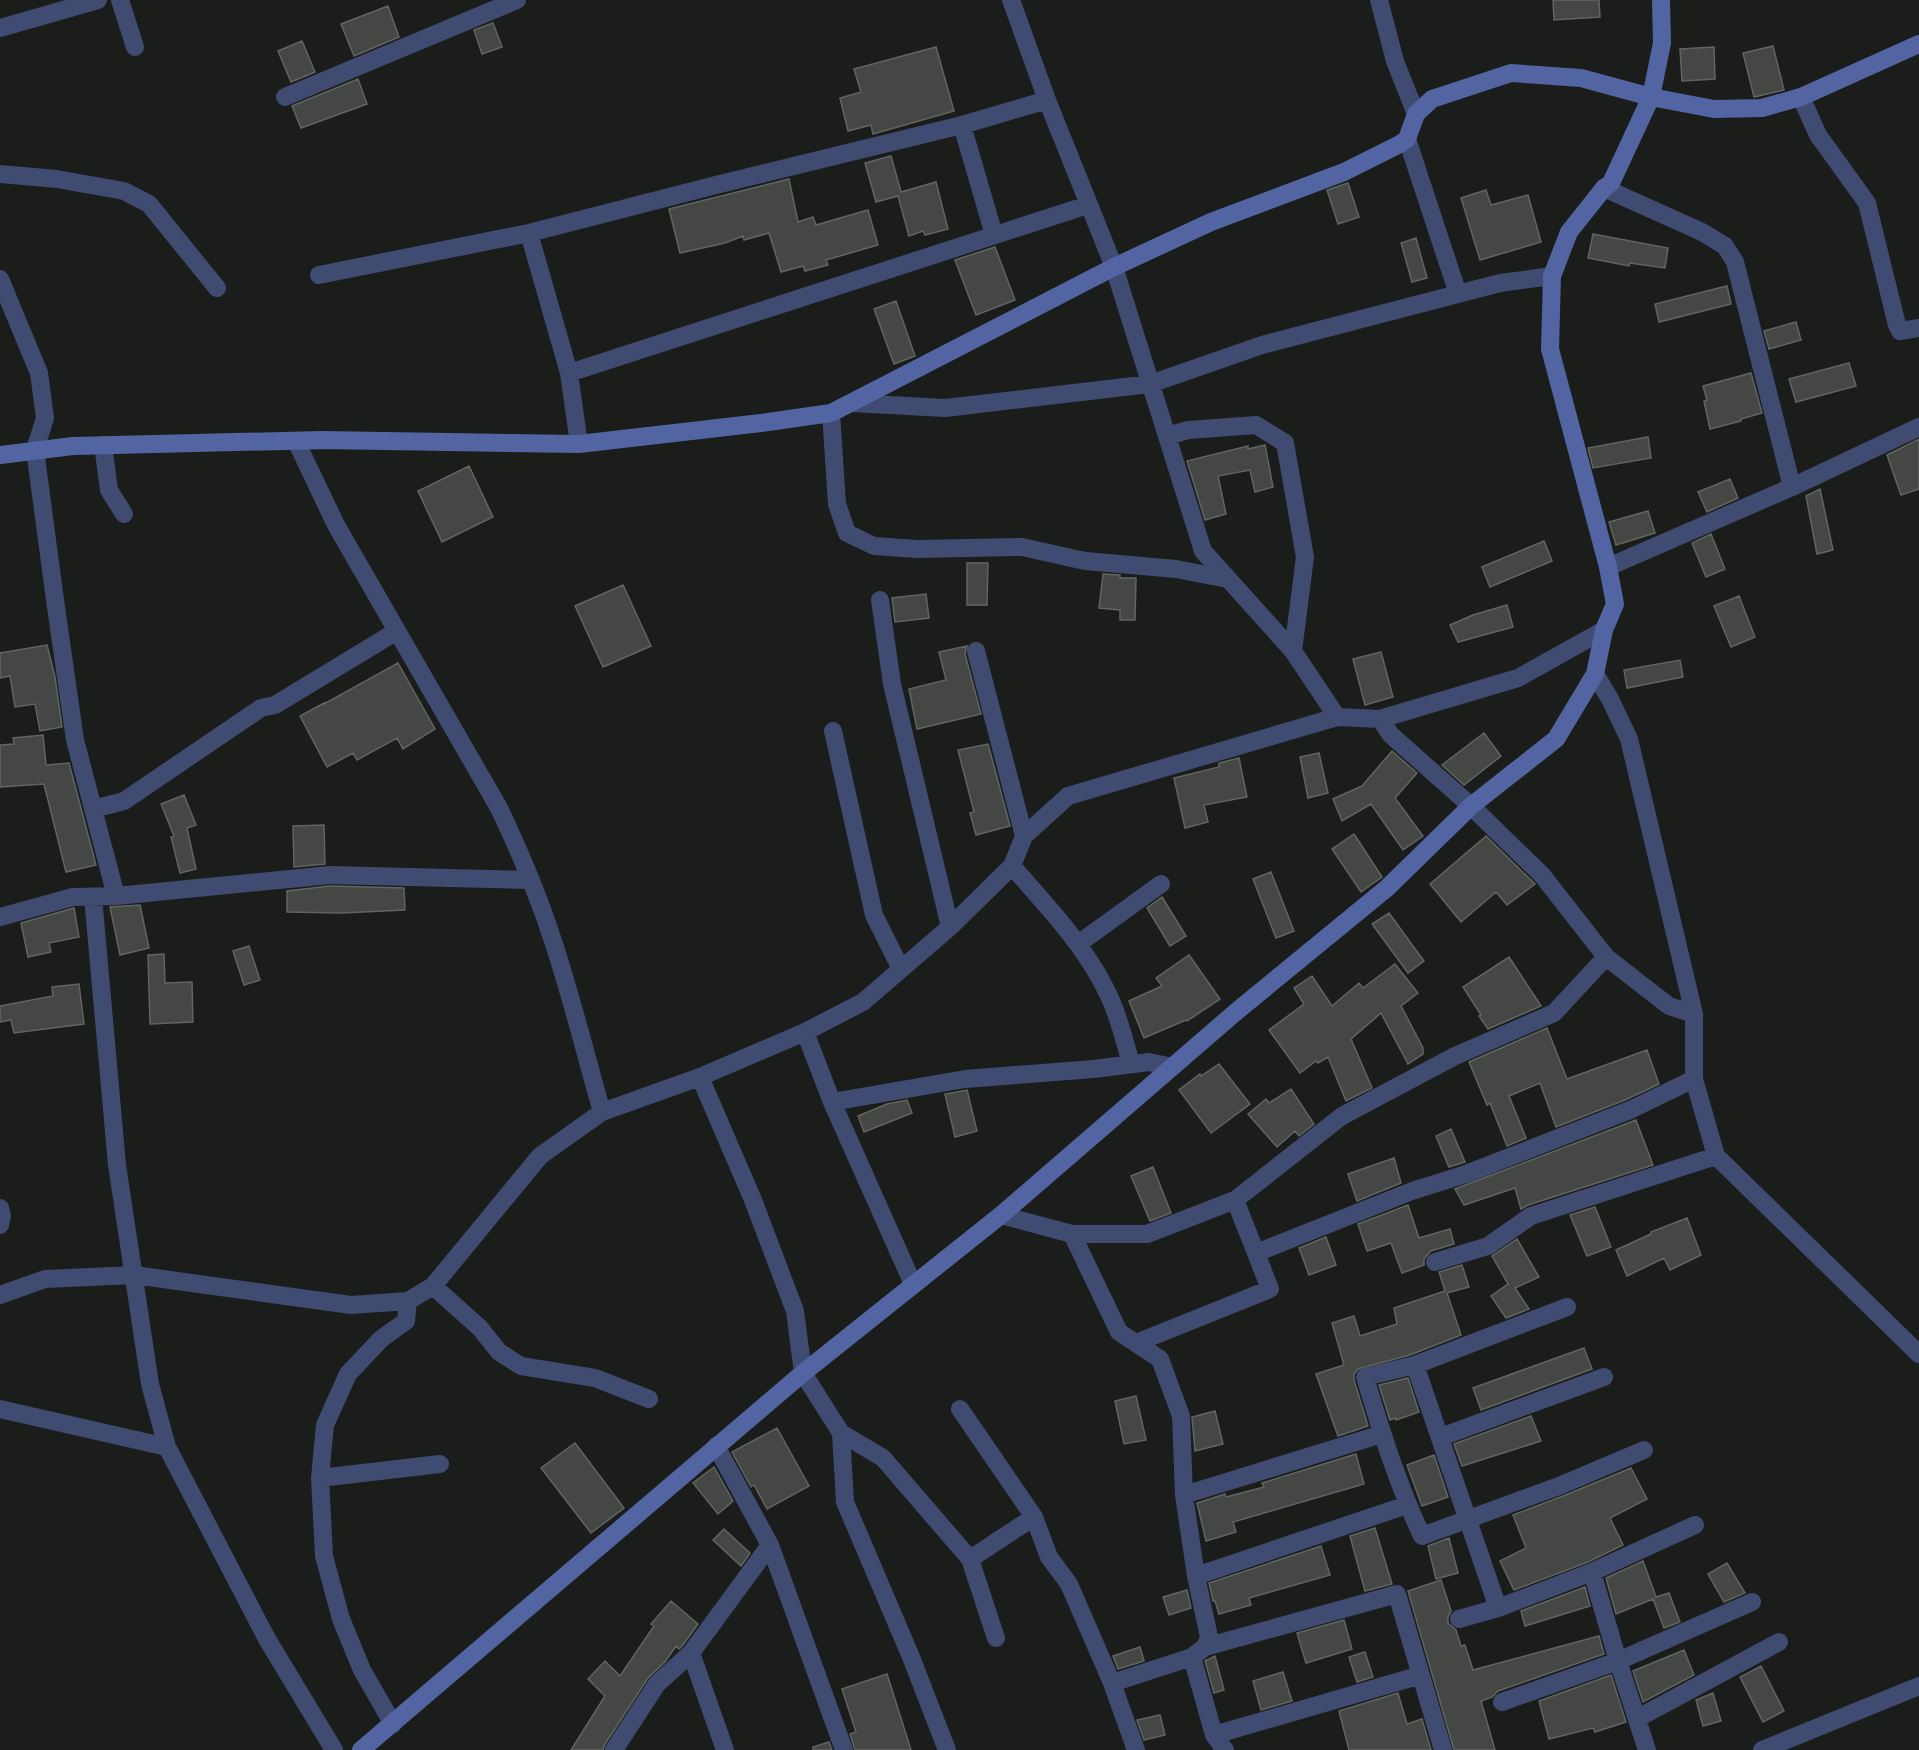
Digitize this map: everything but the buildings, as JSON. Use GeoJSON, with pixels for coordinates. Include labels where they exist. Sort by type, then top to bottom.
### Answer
{"type":"FeatureCollection","features":[{"type":"Feature","properties":{"kind":"main road"},"geometry":{"type":"LineString","coordinates":[[361,1750],[803,1373],[1001,1215],[1172,1067],[1387,888],[1470,806],[1556,739],[1595,674],[1604,630],[1615,604],[1608,567],[1550,349],[1552,276],[1569,232],[1604,188],[1611,183],[1651,97],[1662,43],[1661,0]]}},
{"type":"Feature","properties":{"kind":"main road"},"geometry":{"type":"LineString","coordinates":[[0,455],[104,445],[296,441],[579,444],[831,413],[1114,267],[1211,222],[1344,172],[1400,144],[1407,139],[1416,114],[1432,99],[1511,73],[1581,78],[1651,97],[1722,109],[1762,108],[1801,97],[1919,44]]}},
{"type":"Feature","properties":{"kind":"street"},"geometry":{"type":"LineString","coordinates":[[0,28],[98,0]]}},
{"type":"Feature","properties":{"kind":"street"},"geometry":{"type":"LineString","coordinates":[[120,0],[135,47]]}},
{"type":"Feature","properties":{"kind":"street"},"geometry":{"type":"LineString","coordinates":[[285,97],[517,0]]}},
{"type":"Feature","properties":{"kind":"street"},"geometry":{"type":"LineString","coordinates":[[1011,0],[1047,100],[1114,267],[1203,551],[1293,651],[1337,717]]}},
{"type":"Feature","properties":{"kind":"street"},"geometry":{"type":"LineString","coordinates":[[1379,0],[1395,61],[1416,114]]}},
{"type":"Feature","properties":{"kind":"street"},"geometry":{"type":"LineString","coordinates":[[1801,97],[1818,135],[1867,202],[1896,325],[1900,331],[1919,328]]}},
{"type":"Feature","properties":{"kind":"street"},"geometry":{"type":"LineString","coordinates":[[319,275],[529,233],[962,125],[1047,100]]}},
{"type":"Feature","properties":{"kind":"street"},"geometry":{"type":"LineString","coordinates":[[962,125],[994,235]]}},
{"type":"Feature","properties":{"kind":"street"},"geometry":{"type":"LineString","coordinates":[[1407,139],[1458,294]]}},
{"type":"Feature","properties":{"kind":"street"},"geometry":{"type":"LineString","coordinates":[[0,174],[57,179],[124,191],[149,204],[217,288]]}},
{"type":"Feature","properties":{"kind":"street"},"geometry":{"type":"LineString","coordinates":[[1604,188],[1702,232],[1725,246],[1736,262],[1791,487]]}},
{"type":"Feature","properties":{"kind":"street"},"geometry":{"type":"LineString","coordinates":[[569,373],[1088,205]]}},
{"type":"Feature","properties":{"kind":"street"},"geometry":{"type":"LineString","coordinates":[[529,233],[569,373],[579,444]]}},
{"type":"Feature","properties":{"kind":"street"},"geometry":{"type":"LineString","coordinates":[[852,404],[945,408],[1150,384],[1262,345],[1500,283],[1552,276]]}},
{"type":"Feature","properties":{"kind":"street"},"geometry":{"type":"LineString","coordinates":[[0,279],[39,373],[45,417],[35,450],[75,740],[116,896]]}},
{"type":"Feature","properties":{"kind":"street"},"geometry":{"type":"LineString","coordinates":[[831,413],[837,504],[847,533],[874,546],[917,549],[1022,547],[1085,561],[1176,568],[1228,579]]}},
{"type":"Feature","properties":{"kind":"street"},"geometry":{"type":"LineString","coordinates":[[1167,436],[1188,430],[1256,425],[1285,443],[1305,557],[1293,651]]}},
{"type":"Feature","properties":{"kind":"street"},"geometry":{"type":"LineString","coordinates":[[1608,567],[1791,487],[1919,427]]}},
{"type":"Feature","properties":{"kind":"street"},"geometry":{"type":"LineString","coordinates":[[296,441],[336,525],[499,808],[531,880],[554,944],[602,1112]]}},
{"type":"Feature","properties":{"kind":"street"},"geometry":{"type":"LineString","coordinates":[[104,445],[110,490],[124,514]]}},
{"type":"Feature","properties":{"kind":"street"},"geometry":{"type":"LineString","coordinates":[[880,600],[892,684],[950,927]]}},
{"type":"Feature","properties":{"kind":"street"},"geometry":{"type":"LineString","coordinates":[[0,1295],[45,1279],[134,1275],[351,1305],[408,1301],[433,1286],[540,1156],[602,1112],[700,1077],[805,1032],[863,1002],[950,927],[1012,866],[1024,836],[1068,796],[1337,717],[1380,719],[1518,678],[1604,630]]}},
{"type":"Feature","properties":{"kind":"street"},"geometry":{"type":"LineString","coordinates":[[93,809],[124,801],[261,708],[275,705],[397,631]]}},
{"type":"Feature","properties":{"kind":"street"},"geometry":{"type":"LineString","coordinates":[[975,651],[1024,836]]}},
{"type":"Feature","properties":{"kind":"street"},"geometry":{"type":"LineString","coordinates":[[1595,674],[1629,739],[1694,1014],[1694,1079],[1716,1156],[1919,1354]]}},
{"type":"Feature","properties":{"kind":"street"},"geometry":{"type":"LineString","coordinates":[[1380,719],[1391,735],[1542,875],[1606,957],[1669,1006],[1694,1014]]}},
{"type":"Feature","properties":{"kind":"street"},"geometry":{"type":"LineString","coordinates":[[833,731],[874,915],[901,969]]}},
{"type":"Feature","properties":{"kind":"street"},"geometry":{"type":"LineString","coordinates":[[1012,866],[1078,944],[1105,987],[1121,1028],[1131,1064]]}},
{"type":"Feature","properties":{"kind":"street"},"geometry":{"type":"LineString","coordinates":[[0,917],[73,897],[116,896],[330,875],[531,880]]}},
{"type":"Feature","properties":{"kind":"street"},"geometry":{"type":"LineString","coordinates":[[1078,944],[1161,884]]}},
{"type":"Feature","properties":{"kind":"street"},"geometry":{"type":"LineString","coordinates":[[93,897],[117,1165],[150,1384],[167,1448],[267,1639],[334,1750]]}},
{"type":"Feature","properties":{"kind":"street"},"geometry":{"type":"LineString","coordinates":[[1001,1215],[1072,1234],[1147,1234],[1235,1200],[1342,1116],[1455,1056],[1554,1012],[1606,957]]}},
{"type":"Feature","properties":{"kind":"street"},"geometry":{"type":"LineString","coordinates":[[805,1032],[832,1102],[912,1284]]}},
{"type":"Feature","properties":{"kind":"street"},"geometry":{"type":"LineString","coordinates":[[832,1102],[965,1079],[1094,1069],[1149,1062],[1172,1067]]}},
{"type":"Feature","properties":{"kind":"street"},"geometry":{"type":"LineString","coordinates":[[700,1077],[753,1200],[795,1311],[803,1373],[841,1433],[883,1458],[970,1558],[996,1638]]}},
{"type":"Feature","properties":{"kind":"street"},"geometry":{"type":"LineString","coordinates":[[1256,1254],[1412,1191],[1466,1174],[1630,1110],[1694,1079]]}},
{"type":"Feature","properties":{"kind":"street"},"geometry":{"type":"LineString","coordinates":[[1435,1262],[1488,1246],[1531,1216],[1716,1156]]}},
{"type":"Feature","properties":{"kind":"street"},"geometry":{"type":"LineString","coordinates":[[1136,1343],[1270,1289],[1235,1200]]}},
{"type":"Feature","properties":{"kind":"street"},"geometry":{"type":"LineString","coordinates":[[0,1208],[0,1225]]}},
{"type":"Feature","properties":{"kind":"street"},"geometry":{"type":"LineString","coordinates":[[1072,1234],[1119,1332],[1160,1359],[1181,1416],[1184,1495],[1196,1576],[1209,1637],[1198,1652],[1214,1735],[1225,1750]]}},
{"type":"Feature","properties":{"kind":"street"},"geometry":{"type":"LineString","coordinates":[[433,1286],[480,1328],[499,1352],[521,1366],[595,1378],[649,1399]]}},
{"type":"Feature","properties":{"kind":"street"},"geometry":{"type":"LineString","coordinates":[[393,1724],[362,1670],[340,1619],[324,1556],[320,1478],[326,1425],[348,1374],[381,1338],[406,1321],[408,1301]]}},
{"type":"Feature","properties":{"kind":"street"},"geometry":{"type":"LineString","coordinates":[[1567,1307],[1415,1365],[1365,1377],[1407,1505],[1422,1536],[1559,1486],[1644,1450]]}},
{"type":"Feature","properties":{"kind":"street"},"geometry":{"type":"LineString","coordinates":[[1415,1365],[1498,1608]]}},
{"type":"Feature","properties":{"kind":"street"},"geometry":{"type":"LineString","coordinates":[[1441,1437],[1604,1377]]}},
{"type":"Feature","properties":{"kind":"street"},"geometry":{"type":"LineString","coordinates":[[0,1409],[167,1448]]}},
{"type":"Feature","properties":{"kind":"street"},"geometry":{"type":"LineString","coordinates":[[960,1409],[1034,1517],[1049,1557],[1069,1584],[1112,1683],[1136,1750]]}},
{"type":"Feature","properties":{"kind":"street"},"geometry":{"type":"LineString","coordinates":[[841,1433],[845,1502],[911,1657],[946,1750]]}},
{"type":"Feature","properties":{"kind":"street"},"geometry":{"type":"LineString","coordinates":[[1184,1495],[1382,1434]]}},
{"type":"Feature","properties":{"kind":"street"},"geometry":{"type":"LineString","coordinates":[[716,1446],[770,1545],[844,1750]]}},
{"type":"Feature","properties":{"kind":"street"},"geometry":{"type":"LineString","coordinates":[[320,1478],[440,1464]]}},
{"type":"Feature","properties":{"kind":"street"},"geometry":{"type":"LineString","coordinates":[[1196,1576],[1407,1505]]}},
{"type":"Feature","properties":{"kind":"street"},"geometry":{"type":"LineString","coordinates":[[970,1558],[1034,1517]]}},
{"type":"Feature","properties":{"kind":"street"},"geometry":{"type":"LineString","coordinates":[[1459,1619],[1498,1608],[1592,1572],[1695,1525]]}},
{"type":"Feature","properties":{"kind":"street"},"geometry":{"type":"LineString","coordinates":[[614,1750],[657,1684],[691,1653],[770,1545]]}},
{"type":"Feature","properties":{"kind":"street"},"geometry":{"type":"LineString","coordinates":[[1592,1572],[1647,1750]]}},
{"type":"Feature","properties":{"kind":"street"},"geometry":{"type":"LineString","coordinates":[[1112,1683],[1198,1652],[1397,1594],[1443,1750]]}},
{"type":"Feature","properties":{"kind":"street"},"geometry":{"type":"LineString","coordinates":[[1502,1702],[1618,1661],[1752,1602]]}},
{"type":"Feature","properties":{"kind":"street"},"geometry":{"type":"LineString","coordinates":[[1638,1718],[1779,1642]]}},
{"type":"Feature","properties":{"kind":"street"},"geometry":{"type":"LineString","coordinates":[[691,1653],[725,1750]]}},
{"type":"Feature","properties":{"kind":"street"},"geometry":{"type":"LineString","coordinates":[[1214,1735],[1421,1675]]}},
{"type":"Feature","properties":{"kind":"street"},"geometry":{"type":"LineString","coordinates":[[1762,1750],[1919,1686]]}}]}
